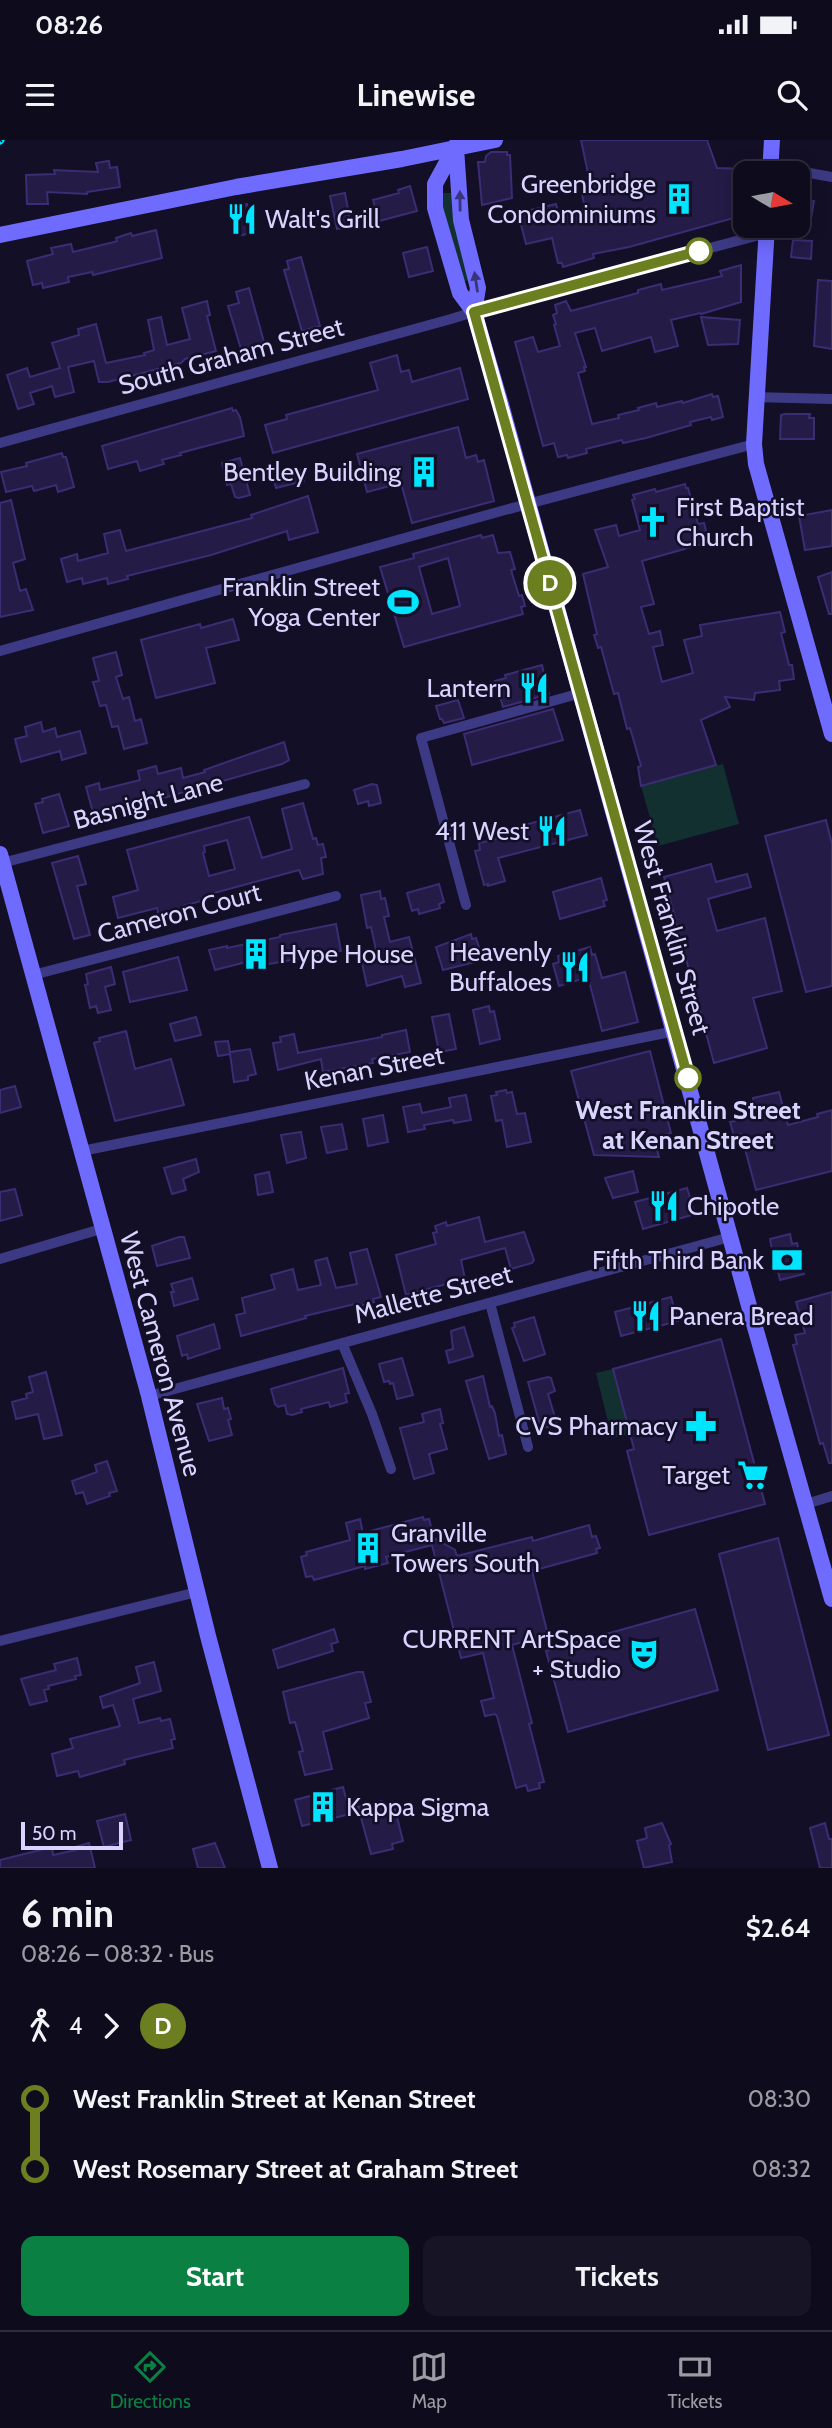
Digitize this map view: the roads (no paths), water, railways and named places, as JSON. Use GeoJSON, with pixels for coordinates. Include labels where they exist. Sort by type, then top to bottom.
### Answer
{"type":"FeatureCollection","features":[{"type":"Feature","properties":{"kind":"street"},"geometry":{"type":"LineString","coordinates":[[0,234],[236,187],[402,159],[458,144],[495,140]]}},
{"type":"Feature","properties":{"kind":"street"},"geometry":{"type":"LineString","coordinates":[[771,161],[772,140]]}},
{"type":"Feature","properties":{"kind":"street","name":"West Franklin Street"},"geometry":{"type":"LineString","coordinates":[[458,144],[461,220],[478,288],[474,312]]}},
{"type":"Feature","properties":{"kind":"street","name":"West Franklin Street"},"geometry":{"type":"LineString","coordinates":[[458,144],[435,184],[435,208],[460,293],[474,312],[832,1599]]}},
{"type":"Feature","properties":{"kind":"street"},"geometry":{"type":"LineString","coordinates":[[810,174],[832,177]]}},
{"type":"Feature","properties":{"kind":"street","name":"South Graham Street"},"geometry":{"type":"LineString","coordinates":[[0,443],[735,238]]}},
{"type":"Feature","properties":{"kind":"street"},"geometry":{"type":"LineString","coordinates":[[766,238],[754,444],[756,464],[829,711],[832,734]]}},
{"type":"Feature","properties":{"kind":"street"},"geometry":{"type":"LineString","coordinates":[[757,397],[832,399]]}},
{"type":"Feature","properties":{"kind":"street"},"geometry":{"type":"LineString","coordinates":[[0,651],[754,444]]}},
{"type":"Feature","properties":{"kind":"street"},"geometry":{"type":"LineString","coordinates":[[466,905],[421,738],[581,692]]}},
{"type":"Feature","properties":{"kind":"street","name":"Basnight Lane"},"geometry":{"type":"LineString","coordinates":[[1,858],[306,784]]}},
{"type":"Feature","properties":{"kind":"street","name":"West Cameron Avenue"},"geometry":{"type":"LineString","coordinates":[[1,858],[4,888],[33,975],[149,1396],[197,1592],[270,1868]]}},
{"type":"Feature","properties":{"kind":"street","name":"Cameron Court"},"geometry":{"type":"LineString","coordinates":[[33,975],[336,896]]}},
{"type":"Feature","properties":{"kind":"street","name":"Kenan Street"},"geometry":{"type":"LineString","coordinates":[[82,1151],[675,1031]]}},
{"type":"Feature","properties":{"kind":"street"},"geometry":{"type":"LineString","coordinates":[[0,1259],[101,1229]]}},
{"type":"Feature","properties":{"kind":"street","name":"Mallette Street"},"geometry":{"type":"LineString","coordinates":[[149,1396],[730,1237]]}},
{"type":"Feature","properties":{"kind":"street"},"geometry":{"type":"LineString","coordinates":[[490,1303],[528,1447]]}},
{"type":"Feature","properties":{"kind":"street"},"geometry":{"type":"LineString","coordinates":[[342,1343],[372,1414],[391,1469]]}},
{"type":"Feature","properties":{"kind":"street"},"geometry":{"type":"LineString","coordinates":[[806,1504],[832,1496]]}},
{"type":"Feature","properties":{"kind":"street"},"geometry":{"type":"LineString","coordinates":[[0,1641],[197,1592]]}},
{"type":"Feature","properties":{"kind":"place","name":"Greenbridge Condominiums"},"geometry":{"type":"Point","coordinates":[679,199]}},
{"type":"Feature","properties":{"kind":"place","name":"Walt's Grill"},"geometry":{"type":"Point","coordinates":[242,219]}},
{"type":"Feature","properties":{"kind":"place","name":"Bentley Building"},"geometry":{"type":"Point","coordinates":[424,472]}},
{"type":"Feature","properties":{"kind":"place","name":"First Baptist Church"},"geometry":{"type":"Point","coordinates":[653,522]}},
{"type":"Feature","properties":{"kind":"place","name":"Franklin Street Yoga Center"},"geometry":{"type":"Point","coordinates":[403,602]}},
{"type":"Feature","properties":{"kind":"place","name":"Lantern"},"geometry":{"type":"Point","coordinates":[534,688]}},
{"type":"Feature","properties":{"kind":"place","name":"411 West"},"geometry":{"type":"Point","coordinates":[552,831]}},
{"type":"Feature","properties":{"kind":"place","name":"Hype House"},"geometry":{"type":"Point","coordinates":[256,954]}},
{"type":"Feature","properties":{"kind":"place","name":"Heavenly Buffaloes"},"geometry":{"type":"Point","coordinates":[575,967]}},
{"type":"Feature","properties":{"kind":"place","name":"West Franklin Street at Kenan Street"},"geometry":{"type":"Point","coordinates":[688,1078]}},
{"type":"Feature","properties":{"kind":"place","name":"Chipotle"},"geometry":{"type":"Point","coordinates":[664,1206]}},
{"type":"Feature","properties":{"kind":"place","name":"Fifth Third Bank"},"geometry":{"type":"Point","coordinates":[787,1260]}},
{"type":"Feature","properties":{"kind":"place","name":"Panera Bread"},"geometry":{"type":"Point","coordinates":[646,1316]}},
{"type":"Feature","properties":{"kind":"place","name":"CVS Pharmacy"},"geometry":{"type":"Point","coordinates":[701,1426]}},
{"type":"Feature","properties":{"kind":"place","name":"Target"},"geometry":{"type":"Point","coordinates":[753,1475]}},
{"type":"Feature","properties":{"kind":"place","name":"Granville Towers South"},"geometry":{"type":"Point","coordinates":[368,1548]}},
{"type":"Feature","properties":{"kind":"place","name":"CURRENT ArtSpace + Studio"},"geometry":{"type":"Point","coordinates":[644,1654]}},
{"type":"Feature","properties":{"kind":"place","name":"Kappa Sigma"},"geometry":{"type":"Point","coordinates":[323,1807]}}]}
